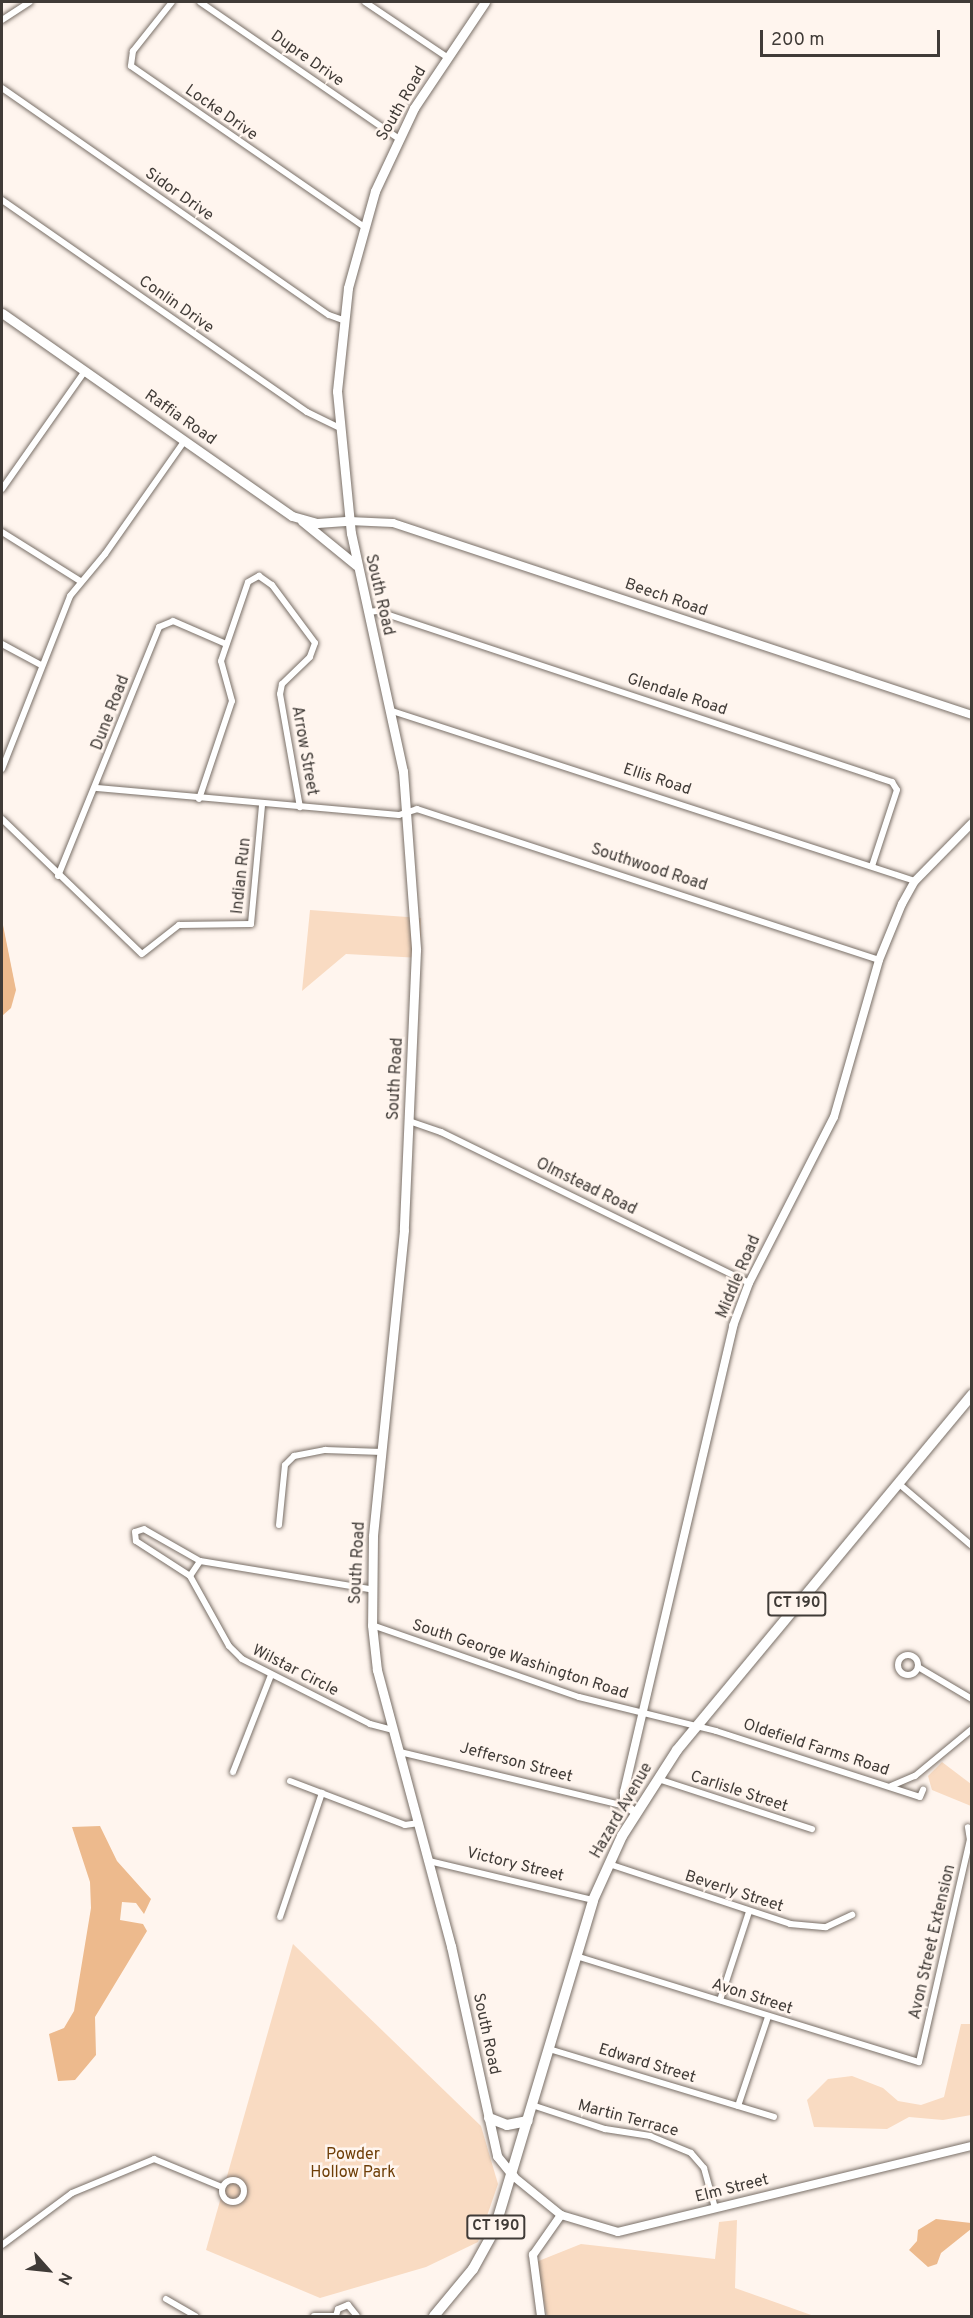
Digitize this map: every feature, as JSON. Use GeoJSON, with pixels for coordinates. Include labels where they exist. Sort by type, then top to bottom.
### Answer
{"type":"FeatureCollection","features":[{"type":"Feature","properties":{"kind":"main road","name":"South Road"},"geometry":{"type":"LineString","coordinates":[[485,2],[447,57],[398,138],[363,226],[343,320],[338,427],[356,565],[389,710],[409,813],[417,950],[395,1350],[382,1452],[369,1589],[372,1625],[377,1670],[429,1860],[497,2156],[513,2176]]}},
{"type":"Feature","properties":{"kind":"main road","name":"Raffia Road"},"geometry":{"type":"LineString","coordinates":[[2,313],[302,521],[356,565]]}},
{"type":"Feature","properties":{"kind":"main road"},"geometry":{"type":"LineString","coordinates":[[302,521],[349,521]]}},
{"type":"Feature","properties":{"kind":"main road","name":"Hazard Avenue"},"geometry":{"type":"LineString","coordinates":[[434,2316],[486,2249],[513,2176],[593,1900],[608,1863],[636,1813],[657,1779],[697,1725],[972,1395]]}},
{"type":"Feature","properties":{"kind":"main road"},"geometry":{"type":"LineString","coordinates":[[489,2118],[507,2125],[528,2121]]}},
{"type":"Feature","properties":{"kind":"street"},"geometry":{"type":"LineString","coordinates":[[2,20],[30,2]]}},
{"type":"Feature","properties":{"kind":"street","name":"Locke Drive"},"geometry":{"type":"LineString","coordinates":[[172,2],[133,51],[131,66],[363,226]]}},
{"type":"Feature","properties":{"kind":"street","name":"Dupre Drive"},"geometry":{"type":"LineString","coordinates":[[200,2],[398,138]]}},
{"type":"Feature","properties":{"kind":"street"},"geometry":{"type":"LineString","coordinates":[[365,2],[447,57]]}},
{"type":"Feature","properties":{"kind":"street","name":"Sidor Drive"},"geometry":{"type":"LineString","coordinates":[[2,88],[329,315],[343,320]]}},
{"type":"Feature","properties":{"kind":"street","name":"Conlin Drive"},"geometry":{"type":"LineString","coordinates":[[2,200],[307,412],[338,427]]}},
{"type":"Feature","properties":{"kind":"street"},"geometry":{"type":"LineString","coordinates":[[2,489],[86,371]]}},
{"type":"Feature","properties":{"kind":"street"},"geometry":{"type":"LineString","coordinates":[[2,769],[61,613],[80,581],[105,554],[185,440]]}},
{"type":"Feature","properties":{"kind":"street","name":"Beech Road"},"geometry":{"type":"LineString","coordinates":[[349,521],[393,523],[972,715]]}},
{"type":"Feature","properties":{"kind":"street"},"geometry":{"type":"LineString","coordinates":[[2,536],[80,581]]}},
{"type":"Feature","properties":{"kind":"street","name":"Arrow Street"},"geometry":{"type":"LineString","coordinates":[[199,799],[232,701],[221,661],[248,582],[259,576],[272,585],[315,643],[310,657],[282,684],[280,694],[300,807]]}},
{"type":"Feature","properties":{"kind":"street","name":"Glendale Road"},"geometry":{"type":"LineString","coordinates":[[368,612],[388,615],[892,782],[897,790],[872,866]]}},
{"type":"Feature","properties":{"kind":"street","name":"Dune Road"},"geometry":{"type":"LineString","coordinates":[[58,876],[97,788],[159,627],[173,621],[226,644]]}},
{"type":"Feature","properties":{"kind":"street"},"geometry":{"type":"LineString","coordinates":[[2,644],[40,665]]}},
{"type":"Feature","properties":{"kind":"street","name":"Ellis Road"},"geometry":{"type":"LineString","coordinates":[[389,710],[915,881]]}},
{"type":"Feature","properties":{"kind":"street"},"geometry":{"type":"LineString","coordinates":[[97,788],[262,805],[409,813]]}},
{"type":"Feature","properties":{"kind":"street","name":"Indian Run"},"geometry":{"type":"LineString","coordinates":[[2,819],[58,876],[142,954],[179,925],[246,928],[253,917],[262,805]]}},
{"type":"Feature","properties":{"kind":"street","name":"Southwood Road"},"geometry":{"type":"LineString","coordinates":[[409,813],[417,809],[480,827],[879,960]]}},
{"type":"Feature","properties":{"kind":"street","name":"Middle Road"},"geometry":{"type":"LineString","coordinates":[[625,1806],[642,1714],[733,1326],[749,1283],[834,1117],[879,960],[915,881],[972,823]]}},
{"type":"Feature","properties":{"kind":"street","name":"Olmstead Road"},"geometry":{"type":"LineString","coordinates":[[409,1121],[444,1133],[749,1283]]}},
{"type":"Feature","properties":{"kind":"street"},"geometry":{"type":"LineString","coordinates":[[279,1525],[285,1465],[294,1456],[326,1450],[382,1452]]}},
{"type":"Feature","properties":{"kind":"street"},"geometry":{"type":"LineString","coordinates":[[897,1483],[972,1546]]}},
{"type":"Feature","properties":{"kind":"street","name":"Wilstar Circle"},"geometry":{"type":"LineString","coordinates":[[369,1589],[200,1561],[144,1529],[135,1532],[136,1541],[190,1575],[229,1646],[271,1675],[384,1730],[393,1730]]}},
{"type":"Feature","properties":{"kind":"street"},"geometry":{"type":"LineString","coordinates":[[190,1575],[200,1561]]}},
{"type":"Feature","properties":{"kind":"street","name":"South George Washington Road"},"geometry":{"type":"LineString","coordinates":[[372,1625],[561,1692],[642,1714],[697,1725]]}},
{"type":"Feature","properties":{"kind":"street"},"geometry":{"type":"LineString","coordinates":[[918,1668],[972,1699]]}},
{"type":"Feature","properties":{"kind":"street"},"geometry":{"type":"LineString","coordinates":[[233,1772],[271,1675]]}},
{"type":"Feature","properties":{"kind":"street","name":"Oldefield Farms Road"},"geometry":{"type":"LineString","coordinates":[[697,1725],[920,1797],[923,1790]]}},
{"type":"Feature","properties":{"kind":"street"},"geometry":{"type":"LineString","coordinates":[[890,1786],[915,1776],[972,1729]]}},
{"type":"Feature","properties":{"kind":"street","name":"Jefferson Street"},"geometry":{"type":"LineString","coordinates":[[400,1752],[452,1760],[625,1806]]}},
{"type":"Feature","properties":{"kind":"street","name":"Carlisle Street"},"geometry":{"type":"LineString","coordinates":[[657,1779],[812,1829]]}},
{"type":"Feature","properties":{"kind":"street"},"geometry":{"type":"LineString","coordinates":[[290,1781],[405,1825],[419,1823]]}},
{"type":"Feature","properties":{"kind":"street"},"geometry":{"type":"LineString","coordinates":[[280,1917],[321,1793]]}},
{"type":"Feature","properties":{"kind":"street"},"geometry":{"type":"LineString","coordinates":[[625,1806],[636,1813]]}},
{"type":"Feature","properties":{"kind":"street","name":"Avon Street Extension"},"geometry":{"type":"LineString","coordinates":[[919,2062],[970,1840],[968,1827]]}},
{"type":"Feature","properties":{"kind":"street","name":"Victory Street"},"geometry":{"type":"LineString","coordinates":[[429,1860],[593,1900]]}},
{"type":"Feature","properties":{"kind":"street","name":"Beverly Street"},"geometry":{"type":"LineString","coordinates":[[608,1863],[749,1912],[819,1928],[852,1915]]}},
{"type":"Feature","properties":{"kind":"street"},"geometry":{"type":"LineString","coordinates":[[720,2000],[749,1912]]}},
{"type":"Feature","properties":{"kind":"street","name":"Avon Street"},"geometry":{"type":"LineString","coordinates":[[576,1956],[919,2062]]}},
{"type":"Feature","properties":{"kind":"street"},"geometry":{"type":"LineString","coordinates":[[738,2106],[768,2017]]}},
{"type":"Feature","properties":{"kind":"street","name":"Edward Street"},"geometry":{"type":"LineString","coordinates":[[549,2049],[774,2117]]}},
{"type":"Feature","properties":{"kind":"street","name":"Martin Terrace"},"geometry":{"type":"LineString","coordinates":[[532,2105],[605,2129],[650,2136],[692,2153],[704,2168],[715,2208]]}},
{"type":"Feature","properties":{"kind":"street","name":"Elm Street"},"geometry":{"type":"LineString","coordinates":[[513,2176],[561,2215],[578,2224],[618,2232],[972,2146]]}},
{"type":"Feature","properties":{"kind":"street"},"geometry":{"type":"LineString","coordinates":[[2,2245],[72,2193],[154,2159],[222,2187]]}},
{"type":"Feature","properties":{"kind":"street"},"geometry":{"type":"LineString","coordinates":[[541,2316],[533,2254],[561,2215]]}},
{"type":"Feature","properties":{"kind":"street"},"geometry":{"type":"LineString","coordinates":[[166,2299],[196,2316]]}},
{"type":"Feature","properties":{"kind":"street"},"geometry":{"type":"LineString","coordinates":[[314,2316],[336,2316],[348,2305],[357,2316]]}},
{"type":"Feature","properties":{"kind":"green space"},"geometry":{"type":"Polygon","coordinates":[[[310,910],[421,918],[421,958],[346,954],[302,991],[310,910]]]}},
{"type":"Feature","properties":{"kind":"green space"},"geometry":{"type":"Polygon","coordinates":[[[942,1762],[971,1784],[971,1806],[932,1790],[928,1776],[942,1762]]]}},
{"type":"Feature","properties":{"kind":"green space","name":"Powder Hollow Park"},"geometry":{"type":"Polygon","coordinates":[[[293,1944],[481,2126],[498,2184],[478,2242],[426,2267],[320,2298],[206,2250],[293,1944]]]}},
{"type":"Feature","properties":{"kind":"green space"},"geometry":{"type":"Polygon","coordinates":[[[961,2024],[971,2024],[971,2115],[943,2120],[909,2117],[887,2129],[814,2127],[807,2100],[828,2079],[852,2076],[883,2088],[898,2101],[921,2105],[944,2097],[961,2024]]]}},
{"type":"Feature","properties":{"kind":"green space"},"geometry":{"type":"Polygon","coordinates":[[[737,2220],[735,2288],[814,2316],[547,2316],[536,2262],[581,2244],[715,2259],[719,2222],[737,2220]]]}},
{"type":"Feature","properties":{"kind":"shaded area"},"geometry":{"type":"Polygon","coordinates":[[[2,920],[16,990],[11,1008],[2,1016],[2,920]]]}},
{"type":"Feature","properties":{"kind":"shaded area"},"geometry":{"type":"Polygon","coordinates":[[[100,1826],[117,1861],[151,1899],[144,1914],[136,1903],[122,1902],[120,1920],[143,1924],[147,1931],[95,2017],[96,2055],[75,2080],[58,2081],[49,2034],[64,2028],[74,2011],[91,1908],[90,1882],[72,1827],[100,1826]]]}},
{"type":"Feature","properties":{"kind":"shaded area"},"geometry":{"type":"Polygon","coordinates":[[[936,2219],[971,2223],[971,2229],[941,2253],[937,2264],[928,2267],[909,2250],[917,2241],[918,2230],[936,2219]]]}}]}
